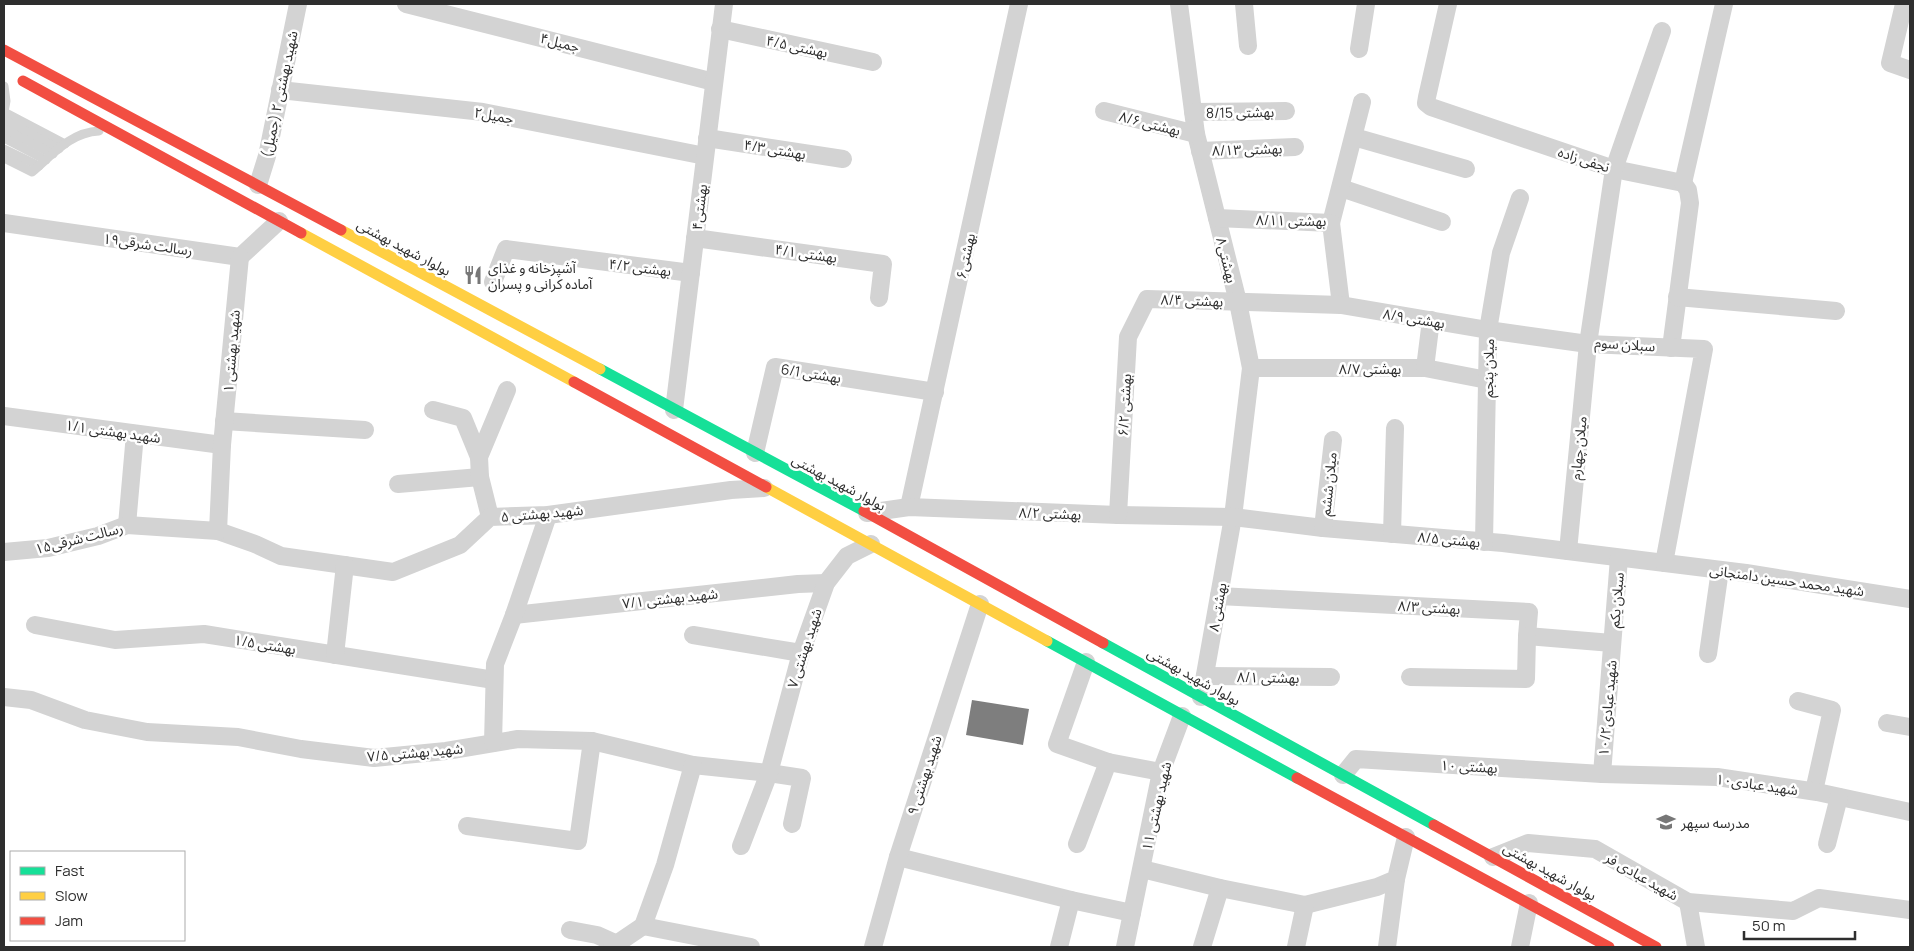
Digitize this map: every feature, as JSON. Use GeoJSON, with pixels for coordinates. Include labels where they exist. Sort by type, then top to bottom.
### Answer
{"type":"FeatureCollection","features":[{"type":"Feature","properties":{"kind":"main road","name":"بولوار شهید بهشتی"},"geometry":{"type":"LineString","coordinates":[[4,50],[868,513],[1656,947]]}},
{"type":"Feature","properties":{"kind":"main road"},"geometry":{"type":"LineString","coordinates":[[12,76],[871,544],[1182,716],[1609,947]]}},
{"type":"Feature","properties":{"kind":"main road"},"geometry":{"type":"LineString","coordinates":[[357,264],[369,245]]}},
{"type":"Feature","properties":{"kind":"street","name":"شهید بهشتی ۲ (جمیل)"},"geometry":{"type":"LineString","coordinates":[[258,185],[267,156],[298,4]]}},
{"type":"Feature","properties":{"kind":"street","name":"بهشتی۴"},"geometry":{"type":"LineString","coordinates":[[674,410],[724,4]]}},
{"type":"Feature","properties":{"kind":"street","name":"بهشتی۶"},"geometry":{"type":"LineString","coordinates":[[909,507],[1019,4]]}},
{"type":"Feature","properties":{"kind":"street","name":"بهشتی۸"},"geometry":{"type":"LineString","coordinates":[[1179,4],[1198,142],[1238,302],[1251,368],[1233,517]]}},
{"type":"Feature","properties":{"kind":"street"},"geometry":{"type":"LineString","coordinates":[[1244,4],[1248,46]]}},
{"type":"Feature","properties":{"kind":"street"},"geometry":{"type":"LineString","coordinates":[[1359,49],[1366,4]]}},
{"type":"Feature","properties":{"kind":"street","name":"نجفی زاده"},"geometry":{"type":"LineString","coordinates":[[1448,4],[1426,103],[1431,107],[1614,169],[1683,183]]}},
{"type":"Feature","properties":{"kind":"street"},"geometry":{"type":"LineString","coordinates":[[1671,348],[1690,204],[1688,190],[1683,183],[1724,4]]}},
{"type":"Feature","properties":{"kind":"street"},"geometry":{"type":"LineString","coordinates":[[1904,4],[1890,63],[1910,70]]}},
{"type":"Feature","properties":{"kind":"street","name":"جمیل۴"},"geometry":{"type":"LineString","coordinates":[[413,5],[714,82]]}},
{"type":"Feature","properties":{"kind":"street","name":"بهشتی ۴/۵"},"geometry":{"type":"LineString","coordinates":[[720,29],[873,62]]}},
{"type":"Feature","properties":{"kind":"street","name":"سبلان سوم"},"geometry":{"type":"LineString","coordinates":[[1662,31],[1614,169],[1588,344],[1704,349],[1664,563]]}},
{"type":"Feature","properties":{"kind":"street","name":"جمیل۲"},"geometry":{"type":"LineString","coordinates":[[280,90],[483,112],[705,156]]}},
{"type":"Feature","properties":{"kind":"street","name":"بهشتی ۸/۱۱"},"geometry":{"type":"LineString","coordinates":[[1217,218],[1332,223],[1362,102]]}},
{"type":"Feature","properties":{"kind":"street","name":"بهشتی ۸/۶"},"geometry":{"type":"LineString","coordinates":[[1104,111],[1198,142]]}},
{"type":"Feature","properties":{"kind":"street","name":"بهشتی 8/15"},"geometry":{"type":"LineString","coordinates":[[1193,112],[1286,111]]}},
{"type":"Feature","properties":{"kind":"street"},"geometry":{"type":"LineString","coordinates":[[1354,137],[1466,169]]}},
{"type":"Feature","properties":{"kind":"street","name":"بهشتی ۴/۳"},"geometry":{"type":"LineString","coordinates":[[707,138],[843,159]]}},
{"type":"Feature","properties":{"kind":"street","name":"بهشتی ۸/۱۳"},"geometry":{"type":"LineString","coordinates":[[1198,142],[1294,147]]}},
{"type":"Feature","properties":{"kind":"street"},"geometry":{"type":"LineString","coordinates":[[1341,188],[1442,222]]}},
{"type":"Feature","properties":{"kind":"street","name":"میلان پنجم"},"geometry":{"type":"LineString","coordinates":[[1484,542],[1488,330],[1501,253],[1520,198]]}},
{"type":"Feature","properties":{"kind":"street"},"geometry":{"type":"LineString","coordinates":[[240,257],[279,221]]}},
{"type":"Feature","properties":{"kind":"street","name":"رسالت شرقی۱۹"},"geometry":{"type":"LineString","coordinates":[[4,223],[240,257]]}},
{"type":"Feature","properties":{"kind":"street"},"geometry":{"type":"LineString","coordinates":[[1332,223],[1341,305]]}},
{"type":"Feature","properties":{"kind":"street","name":"بهشتی ۴/۱"},"geometry":{"type":"LineString","coordinates":[[695,238],[883,264],[879,298]]}},
{"type":"Feature","properties":{"kind":"street","name":"بهشتی ۴/۲"},"geometry":{"type":"LineString","coordinates":[[493,282],[506,249],[691,273]]}},
{"type":"Feature","properties":{"kind":"street","name":"شهید بهشتی ۱"},"geometry":{"type":"LineString","coordinates":[[222,445],[240,257]]}},
{"type":"Feature","properties":{"kind":"street"},"geometry":{"type":"LineString","coordinates":[[1677,297],[1836,310]]}},
{"type":"Feature","properties":{"kind":"street","name":"بهشتی ۸/۴"},"geometry":{"type":"LineString","coordinates":[[1147,298],[1238,302]]}},
{"type":"Feature","properties":{"kind":"street","name":"بهشتی ۶/۲"},"geometry":{"type":"LineString","coordinates":[[1118,515],[1128,337],[1147,298]]}},
{"type":"Feature","properties":{"kind":"street","name":"بهشتی ۸/۹"},"geometry":{"type":"LineString","coordinates":[[1238,302],[1341,305],[1488,330],[1588,344]]}},
{"type":"Feature","properties":{"kind":"street"},"geometry":{"type":"LineString","coordinates":[[1426,368],[1431,320]]}},
{"type":"Feature","properties":{"kind":"street","name":"میلان چهارم"},"geometry":{"type":"LineString","coordinates":[[1568,551],[1588,344]]}},
{"type":"Feature","properties":{"kind":"street","name":"بهشتی 6/1"},"geometry":{"type":"LineString","coordinates":[[755,454],[774,367],[935,392]]}},
{"type":"Feature","properties":{"kind":"street","name":"بهشتی ۸/۷"},"geometry":{"type":"LineString","coordinates":[[1251,368],[1426,368],[1487,380]]}},
{"type":"Feature","properties":{"kind":"street"},"geometry":{"type":"LineString","coordinates":[[490,517],[480,477],[480,457],[507,390]]}},
{"type":"Feature","properties":{"kind":"street"},"geometry":{"type":"LineString","coordinates":[[433,410],[463,418],[480,457]]}},
{"type":"Feature","properties":{"kind":"street","name":"شهید بهشتی ۱/۱"},"geometry":{"type":"LineString","coordinates":[[4,416],[222,445]]}},
{"type":"Feature","properties":{"kind":"street"},"geometry":{"type":"LineString","coordinates":[[224,421],[365,430]]}},
{"type":"Feature","properties":{"kind":"street"},"geometry":{"type":"LineString","coordinates":[[1392,534],[1395,428]]}},
{"type":"Feature","properties":{"kind":"street"},"geometry":{"type":"LineString","coordinates":[[127,525],[135,434]]}},
{"type":"Feature","properties":{"kind":"street","name":"میلان ششم"},"geometry":{"type":"LineString","coordinates":[[1323,528],[1332,440]]}},
{"type":"Feature","properties":{"kind":"street"},"geometry":{"type":"LineString","coordinates":[[218,531],[222,445]]}},
{"type":"Feature","properties":{"kind":"street"},"geometry":{"type":"LineString","coordinates":[[398,484],[480,477]]}},
{"type":"Feature","properties":{"kind":"street","name":"شهید بهشتی ۵"},"geometry":{"type":"LineString","coordinates":[[218,531],[255,544],[281,556],[393,572],[460,545],[490,517],[548,515],[731,490],[767,488]]}},
{"type":"Feature","properties":{"kind":"street","name":"بهشتی ۸/۲"},"geometry":{"type":"LineString","coordinates":[[868,513],[909,507],[1118,515],[1233,517]]}},
{"type":"Feature","properties":{"kind":"street"},"geometry":{"type":"LineString","coordinates":[[493,743],[495,664],[548,515]]}},
{"type":"Feature","properties":{"kind":"street","name":"بهشتی ۸/۵"},"geometry":{"type":"LineString","coordinates":[[1233,517],[1323,528],[1484,542],[1664,563]]}},
{"type":"Feature","properties":{"kind":"street","name":"۸ بهشتی"},"geometry":{"type":"LineString","coordinates":[[1201,697],[1233,517]]}},
{"type":"Feature","properties":{"kind":"street","name":"رسالت شرقی۱۵"},"geometry":{"type":"LineString","coordinates":[[4,552],[48,548],[98,536],[127,525],[218,531]]}},
{"type":"Feature","properties":{"kind":"street","name":"شهید بهشتی ۷"},"geometry":{"type":"LineString","coordinates":[[741,846],[769,773],[801,653],[826,583],[847,556],[871,544]]}},
{"type":"Feature","properties":{"kind":"street","name":"سبلان یکم"},"geometry":{"type":"LineString","coordinates":[[1612,643],[1619,558]]}},
{"type":"Feature","properties":{"kind":"street","name":"شهید محمد حسین دامنجانی"},"geometry":{"type":"LineString","coordinates":[[1664,563],[1910,599]]}},
{"type":"Feature","properties":{"kind":"street"},"geometry":{"type":"LineString","coordinates":[[336,655],[345,565]]}},
{"type":"Feature","properties":{"kind":"street"},"geometry":{"type":"LineString","coordinates":[[1708,654],[1720,570]]}},
{"type":"Feature","properties":{"kind":"street","name":"شهید بهشتی ۷/۱"},"geometry":{"type":"LineString","coordinates":[[514,615],[798,584],[826,583]]}},
{"type":"Feature","properties":{"kind":"street","name":"بهشتی ۸/۳"},"geometry":{"type":"LineString","coordinates":[[1219,596],[1529,612],[1527,636]]}},
{"type":"Feature","properties":{"kind":"street","name":"شهید بهشتی ۹"},"geometry":{"type":"LineString","coordinates":[[873,947],[898,857],[980,604]]}},
{"type":"Feature","properties":{"kind":"street","name":"بهشتی ۱/۵"},"geometry":{"type":"LineString","coordinates":[[35,625],[115,640],[204,634],[494,680]]}},
{"type":"Feature","properties":{"kind":"street"},"geometry":{"type":"LineString","coordinates":[[693,635],[801,653]]}},
{"type":"Feature","properties":{"kind":"street"},"geometry":{"type":"LineString","coordinates":[[1410,677],[1526,679],[1527,636],[1612,643]]}},
{"type":"Feature","properties":{"kind":"street","name":"شهید عبادی۱۰/۲"},"geometry":{"type":"LineString","coordinates":[[1602,774],[1612,643]]}},
{"type":"Feature","properties":{"kind":"street"},"geometry":{"type":"LineString","coordinates":[[1086,662],[1057,744],[1108,762],[1161,772]]}},
{"type":"Feature","properties":{"kind":"street","name":"بهشتی ۸/۱"},"geometry":{"type":"LineString","coordinates":[[1205,676],[1331,677]]}},
{"type":"Feature","properties":{"kind":"street","name":"شهید بهشتی ۷/۵"},"geometry":{"type":"LineString","coordinates":[[4,697],[31,700],[85,720],[147,732],[238,737],[301,749],[374,758],[446,751],[518,739],[592,740],[693,765],[802,778],[792,824]]}},
{"type":"Feature","properties":{"kind":"street"},"geometry":{"type":"LineString","coordinates":[[1798,701],[1832,710],[1814,792]]}},
{"type":"Feature","properties":{"kind":"street","name":"شهید بهشتی ۱۱"},"geometry":{"type":"LineString","coordinates":[[1125,947],[1161,772],[1182,716]]}},
{"type":"Feature","properties":{"kind":"street"},"geometry":{"type":"LineString","coordinates":[[1887,723],[1910,727]]}},
{"type":"Feature","properties":{"kind":"street"},"geometry":{"type":"LineString","coordinates":[[467,826],[578,841],[592,740]]}},
{"type":"Feature","properties":{"kind":"street","name":"بهشتی ۱۰"},"geometry":{"type":"LineString","coordinates":[[1343,775],[1356,759],[1602,774]]}},
{"type":"Feature","properties":{"kind":"street"},"geometry":{"type":"LineString","coordinates":[[1077,844],[1108,762]]}},
{"type":"Feature","properties":{"kind":"street"},"geometry":{"type":"LineString","coordinates":[[570,930],[597,935],[615,946],[643,926],[665,865],[693,765]]}},
{"type":"Feature","properties":{"kind":"street","name":"شهید عبادی۱۰"},"geometry":{"type":"LineString","coordinates":[[1602,774],[1717,777],[1839,796],[1910,812]]}},
{"type":"Feature","properties":{"kind":"street"},"geometry":{"type":"LineString","coordinates":[[1827,844],[1839,796]]}},
{"type":"Feature","properties":{"kind":"street"},"geometry":{"type":"LineString","coordinates":[[1387,947],[1396,879],[1406,837]]}},
{"type":"Feature","properties":{"kind":"street","name":"شهید عبادی فر"},"geometry":{"type":"LineString","coordinates":[[1493,856],[1528,843],[1594,849],[1688,902],[1793,911],[1819,898],[1910,910]]}},
{"type":"Feature","properties":{"kind":"street"},"geometry":{"type":"LineString","coordinates":[[898,857],[1070,900],[1132,913]]}},
{"type":"Feature","properties":{"kind":"street"},"geometry":{"type":"LineString","coordinates":[[1142,869],[1220,888],[1306,905],[1377,887],[1396,879]]}},
{"type":"Feature","properties":{"kind":"street"},"geometry":{"type":"LineString","coordinates":[[1202,947],[1220,888]]}},
{"type":"Feature","properties":{"kind":"street"},"geometry":{"type":"LineString","coordinates":[[1059,947],[1070,900]]}},
{"type":"Feature","properties":{"kind":"street"},"geometry":{"type":"LineString","coordinates":[[1688,902],[1696,947]]}},
{"type":"Feature","properties":{"kind":"street"},"geometry":{"type":"LineString","coordinates":[[1520,947],[1529,903]]}},
{"type":"Feature","properties":{"kind":"street"},"geometry":{"type":"LineString","coordinates":[[1296,947],[1306,905]]}},
{"type":"Feature","properties":{"kind":"street"},"geometry":{"type":"LineString","coordinates":[[643,926],[752,947]]}},
{"type":"Feature","properties":{"kind":"lane"},"geometry":{"type":"LineString","coordinates":[[4,86],[6,101],[4,112],[52,154]]}},
{"type":"Feature","properties":{"kind":"lane"},"geometry":{"type":"LineString","coordinates":[[4,120],[52,154]]}},
{"type":"Feature","properties":{"kind":"lane"},"geometry":{"type":"LineString","coordinates":[[4,129],[52,154]]}},
{"type":"Feature","properties":{"kind":"lane"},"geometry":{"type":"LineString","coordinates":[[4,158],[32,172],[72,137],[88,131],[113,130]]}},
{"type":"Feature","properties":{"kind":"lane"},"geometry":{"type":"LineString","coordinates":[[4,138],[52,154]]}},
{"type":"Feature","properties":{"kind":"lane"},"geometry":{"type":"LineString","coordinates":[[4,149],[52,154]]}},
{"type":"Feature","properties":{"kind":"building"},"geometry":{"type":"Polygon","coordinates":[[[972,700],[1029,709],[1023,745],[966,735],[972,700]]]}},
{"type":"Feature","properties":{"kind":"traffic: fast"},"geometry":{"type":"LineString","coordinates":[[600,369],[864,511]]}},
{"type":"Feature","properties":{"kind":"traffic: fast"},"geometry":{"type":"LineString","coordinates":[[1047,641],[1297,778]]}},
{"type":"Feature","properties":{"kind":"traffic: fast"},"geometry":{"type":"LineString","coordinates":[[1103,643],[1434,825]]}},
{"type":"Feature","properties":{"kind":"traffic: slow"},"geometry":{"type":"LineString","coordinates":[[341,230],[600,369]]}},
{"type":"Feature","properties":{"kind":"traffic: slow"},"geometry":{"type":"LineString","coordinates":[[301,233],[574,382]]}},
{"type":"Feature","properties":{"kind":"traffic: slow"},"geometry":{"type":"LineString","coordinates":[[766,487],[1047,641]]}},
{"type":"Feature","properties":{"kind":"traffic: jam"},"geometry":{"type":"LineString","coordinates":[[4,50],[341,230]]}},
{"type":"Feature","properties":{"kind":"traffic: jam"},"geometry":{"type":"LineString","coordinates":[[23,81],[301,233]]}},
{"type":"Feature","properties":{"kind":"traffic: jam"},"geometry":{"type":"LineString","coordinates":[[574,382],[766,487]]}},
{"type":"Feature","properties":{"kind":"traffic: jam"},"geometry":{"type":"LineString","coordinates":[[864,511],[1103,643]]}},
{"type":"Feature","properties":{"kind":"traffic: jam"},"geometry":{"type":"LineString","coordinates":[[1297,778],[1609,947]]}},
{"type":"Feature","properties":{"kind":"traffic: jam"},"geometry":{"type":"LineString","coordinates":[[1434,825],[1656,947]]}},
{"type":"Feature","properties":{"kind":"place","name":"آشپزخانه و غذای آماده کرانی و پسران"},"geometry":{"type":"Point","coordinates":[473,275]}},
{"type":"Feature","properties":{"kind":"place","name":"مدرسه سپهر"},"geometry":{"type":"Point","coordinates":[1666,822]}}]}
